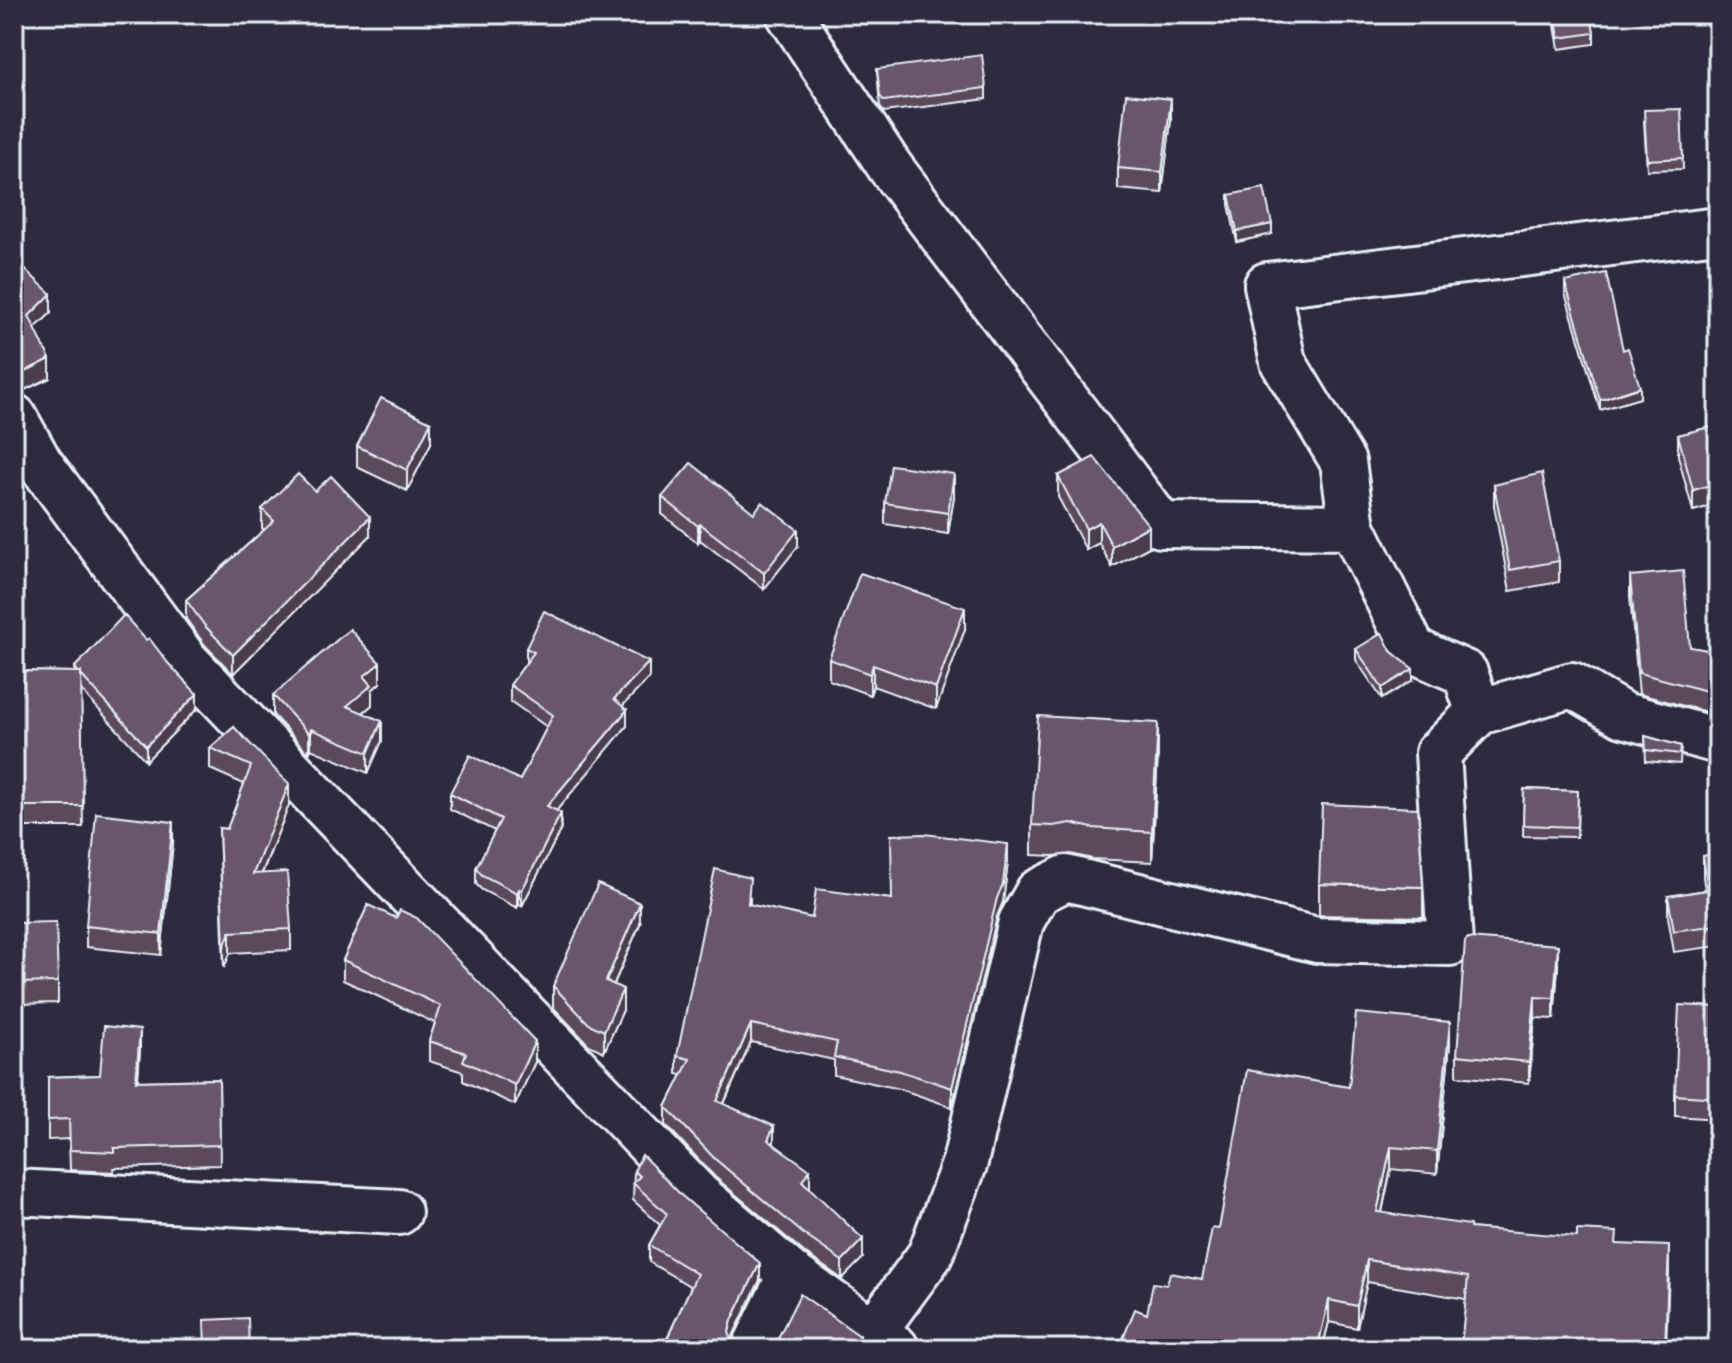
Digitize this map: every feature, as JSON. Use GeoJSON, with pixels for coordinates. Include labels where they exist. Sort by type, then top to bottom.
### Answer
{"type":"FeatureCollection","features":[{"type":"Feature","properties":{"kind":"street"},"geometry":{"type":"LineString","coordinates":[[789,14],[890,167],[1161,525],[1352,527]]}},
{"type":"Feature","properties":{"kind":"street"},"geometry":{"type":"LineString","coordinates":[[1479,712],[1465,673],[1413,650],[1352,527],[1343,462],[1283,362],[1267,285],[1718,230]]}},
{"type":"Feature","properties":{"kind":"street"},"geometry":{"type":"LineString","coordinates":[[14,417],[27,470],[186,661],[698,1195],[791,1274],[886,1340],[930,1255],[965,1162],[1021,922],[1038,892],[1066,878],[1317,940],[1450,943],[1438,753],[1479,712],[1572,685],[1623,715],[1718,741]]}},
{"type":"Feature","properties":{"kind":"street"},"geometry":{"type":"LineString","coordinates":[[14,1192],[399,1212]]}},
{"type":"Feature","properties":{"kind":"street"},"geometry":{"type":"LineString","coordinates":[[754,1349],[791,1274]]}},
{"type":"Feature","properties":{"kind":"building"},"geometry":{"type":"Polygon","coordinates":[[[1555,14],[1591,14],[1594,33],[1559,38],[1555,14]]]}},
{"type":"Feature","properties":{"kind":"building"},"geometry":{"type":"Polygon","coordinates":[[[982,55],[986,88],[884,101],[880,96],[877,69],[982,55]]]}},
{"type":"Feature","properties":{"kind":"building"},"geometry":{"type":"Polygon","coordinates":[[[1126,94],[1171,99],[1162,172],[1118,168],[1126,94]]]}},
{"type":"Feature","properties":{"kind":"building"},"geometry":{"type":"Polygon","coordinates":[[[1681,109],[1683,158],[1647,160],[1644,110],[1681,109]]]}},
{"type":"Feature","properties":{"kind":"building"},"geometry":{"type":"Polygon","coordinates":[[[1264,188],[1272,224],[1237,231],[1229,195],[1264,188]]]}},
{"type":"Feature","properties":{"kind":"building"},"geometry":{"type":"Polygon","coordinates":[[[14,259],[51,294],[29,316],[50,359],[18,375],[14,375],[14,259]]]}},
{"type":"Feature","properties":{"kind":"building"},"geometry":{"type":"Polygon","coordinates":[[[1606,273],[1623,350],[1628,348],[1640,387],[1600,400],[1565,282],[1606,273]]]}},
{"type":"Feature","properties":{"kind":"building"},"geometry":{"type":"Polygon","coordinates":[[[381,398],[431,422],[407,470],[357,446],[381,398]]]}},
{"type":"Feature","properties":{"kind":"building"},"geometry":{"type":"Polygon","coordinates":[[[1718,425],[1718,483],[1693,490],[1678,435],[1718,425]]]}},
{"type":"Feature","properties":{"kind":"building"},"geometry":{"type":"Polygon","coordinates":[[[1094,457],[1149,526],[1112,546],[1099,522],[1086,529],[1058,476],[1094,457]]]}},
{"type":"Feature","properties":{"kind":"building"},"geometry":{"type":"Polygon","coordinates":[[[691,463],[754,513],[762,502],[798,530],[764,573],[662,497],[691,463]]]}},
{"type":"Feature","properties":{"kind":"building"},"geometry":{"type":"Polygon","coordinates":[[[891,465],[954,474],[948,513],[885,503],[891,465]]]}},
{"type":"Feature","properties":{"kind":"building"},"geometry":{"type":"Polygon","coordinates":[[[1542,473],[1559,561],[1510,570],[1494,485],[1542,473]]]}},
{"type":"Feature","properties":{"kind":"building"},"geometry":{"type":"Polygon","coordinates":[[[298,474],[315,491],[331,476],[370,517],[233,655],[205,626],[186,600],[274,521],[262,509],[298,474]]]}},
{"type":"Feature","properties":{"kind":"building"},"geometry":{"type":"Polygon","coordinates":[[[1683,571],[1690,647],[1718,652],[1718,694],[1639,673],[1630,576],[1683,571]]]}},
{"type":"Feature","properties":{"kind":"building"},"geometry":{"type":"Polygon","coordinates":[[[860,573],[965,608],[936,688],[873,665],[870,674],[829,659],[860,573]]]}},
{"type":"Feature","properties":{"kind":"building"},"geometry":{"type":"Polygon","coordinates":[[[544,611],[649,662],[614,699],[627,710],[547,806],[561,813],[522,890],[519,889],[517,893],[482,875],[476,868],[501,819],[450,793],[470,755],[520,780],[553,715],[510,685],[534,652],[526,648],[544,611]]]}},
{"type":"Feature","properties":{"kind":"building"},"geometry":{"type":"Polygon","coordinates":[[[124,615],[146,640],[149,638],[197,694],[146,746],[75,667],[124,615]]]}},
{"type":"Feature","properties":{"kind":"building"},"geometry":{"type":"Polygon","coordinates":[[[350,629],[380,663],[364,676],[372,685],[347,706],[382,721],[368,753],[311,729],[309,734],[273,695],[350,629]]]}},
{"type":"Feature","properties":{"kind":"building"},"geometry":{"type":"Polygon","coordinates":[[[1382,633],[1391,651],[1413,669],[1382,688],[1356,649],[1382,633]]]}},
{"type":"Feature","properties":{"kind":"building"},"geometry":{"type":"Polygon","coordinates":[[[14,671],[81,672],[83,806],[14,806],[14,671]]]}},
{"type":"Feature","properties":{"kind":"building"},"geometry":{"type":"Polygon","coordinates":[[[1038,716],[1158,723],[1152,832],[1092,828],[1071,823],[1032,825],[1038,716]]]}},
{"type":"Feature","properties":{"kind":"building"},"geometry":{"type":"Polygon","coordinates":[[[234,727],[289,784],[253,874],[287,872],[291,929],[230,932],[224,947],[219,828],[227,829],[251,766],[210,748],[234,727]]]}},
{"type":"Feature","properties":{"kind":"building"},"geometry":{"type":"Polygon","coordinates":[[[1645,736],[1681,746],[1680,754],[1646,750],[1645,736]]]}},
{"type":"Feature","properties":{"kind":"building"},"geometry":{"type":"Polygon","coordinates":[[[1524,789],[1578,791],[1577,827],[1523,825],[1524,789]]]}},
{"type":"Feature","properties":{"kind":"building"},"geometry":{"type":"Polygon","coordinates":[[[1322,804],[1418,808],[1423,887],[1319,884],[1322,804]]]}},
{"type":"Feature","properties":{"kind":"building"},"geometry":{"type":"Polygon","coordinates":[[[96,813],[173,822],[161,934],[86,926],[96,813]]]}},
{"type":"Feature","properties":{"kind":"building"},"geometry":{"type":"Polygon","coordinates":[[[1718,823],[1718,925],[1674,931],[1668,896],[1708,890],[1703,856],[1717,854],[1712,824],[1718,823]]]}},
{"type":"Feature","properties":{"kind":"building"},"geometry":{"type":"Polygon","coordinates":[[[924,834],[1008,844],[1003,884],[997,898],[952,1088],[900,1071],[834,1057],[837,1042],[751,1024],[717,1101],[774,1126],[768,1140],[810,1170],[802,1181],[863,1239],[842,1261],[806,1236],[715,1159],[666,1107],[690,1059],[677,1056],[715,869],[750,878],[748,904],[812,918],[816,889],[892,899],[891,835],[924,834]]]}},
{"type":"Feature","properties":{"kind":"building"},"geometry":{"type":"Polygon","coordinates":[[[598,884],[640,903],[606,981],[623,989],[604,1031],[589,1024],[553,986],[598,884]]]}},
{"type":"Feature","properties":{"kind":"building"},"geometry":{"type":"Polygon","coordinates":[[[368,905],[396,918],[400,910],[417,918],[535,1041],[515,1085],[463,1061],[466,1053],[429,1041],[441,1006],[343,960],[368,905]]]}},
{"type":"Feature","properties":{"kind":"building"},"geometry":{"type":"Polygon","coordinates":[[[56,922],[58,982],[14,983],[14,923],[56,922]]]}},
{"type":"Feature","properties":{"kind":"building"},"geometry":{"type":"Polygon","coordinates":[[[1468,938],[1558,945],[1554,998],[1535,997],[1529,1062],[1457,1055],[1465,941],[1468,938]]]}},
{"type":"Feature","properties":{"kind":"building"},"geometry":{"type":"Polygon","coordinates":[[[1679,1005],[1718,1007],[1718,1098],[1675,1095],[1679,1005]]]}},
{"type":"Feature","properties":{"kind":"building"},"geometry":{"type":"Polygon","coordinates":[[[1356,1013],[1450,1022],[1437,1151],[1391,1147],[1377,1212],[1470,1225],[1470,1228],[1577,1237],[1577,1230],[1617,1232],[1616,1244],[1669,1246],[1665,1349],[1461,1347],[1468,1277],[1367,1260],[1357,1306],[1329,1300],[1317,1349],[1244,1349],[1233,1346],[1232,1349],[1142,1349],[1122,1341],[1135,1309],[1147,1314],[1153,1283],[1167,1285],[1170,1273],[1202,1279],[1212,1228],[1219,1229],[1247,1070],[1349,1087],[1356,1013]]]}},
{"type":"Feature","properties":{"kind":"building"},"geometry":{"type":"Polygon","coordinates":[[[104,1026],[140,1030],[136,1081],[219,1079],[220,1145],[114,1148],[114,1152],[70,1150],[69,1119],[48,1120],[48,1077],[100,1075],[104,1026]]]}},
{"type":"Feature","properties":{"kind":"building"},"geometry":{"type":"Polygon","coordinates":[[[642,1155],[682,1196],[760,1263],[732,1320],[729,1332],[733,1345],[738,1349],[673,1349],[664,1345],[697,1274],[649,1245],[667,1214],[633,1183],[640,1176],[634,1171],[642,1155]]]}},
{"type":"Feature","properties":{"kind":"building"},"geometry":{"type":"Polygon","coordinates":[[[800,1294],[860,1336],[852,1349],[771,1349],[800,1294]]]}},
{"type":"Feature","properties":{"kind":"building"},"geometry":{"type":"Polygon","coordinates":[[[248,1318],[249,1349],[205,1349],[204,1320],[248,1318]]]}}]}
